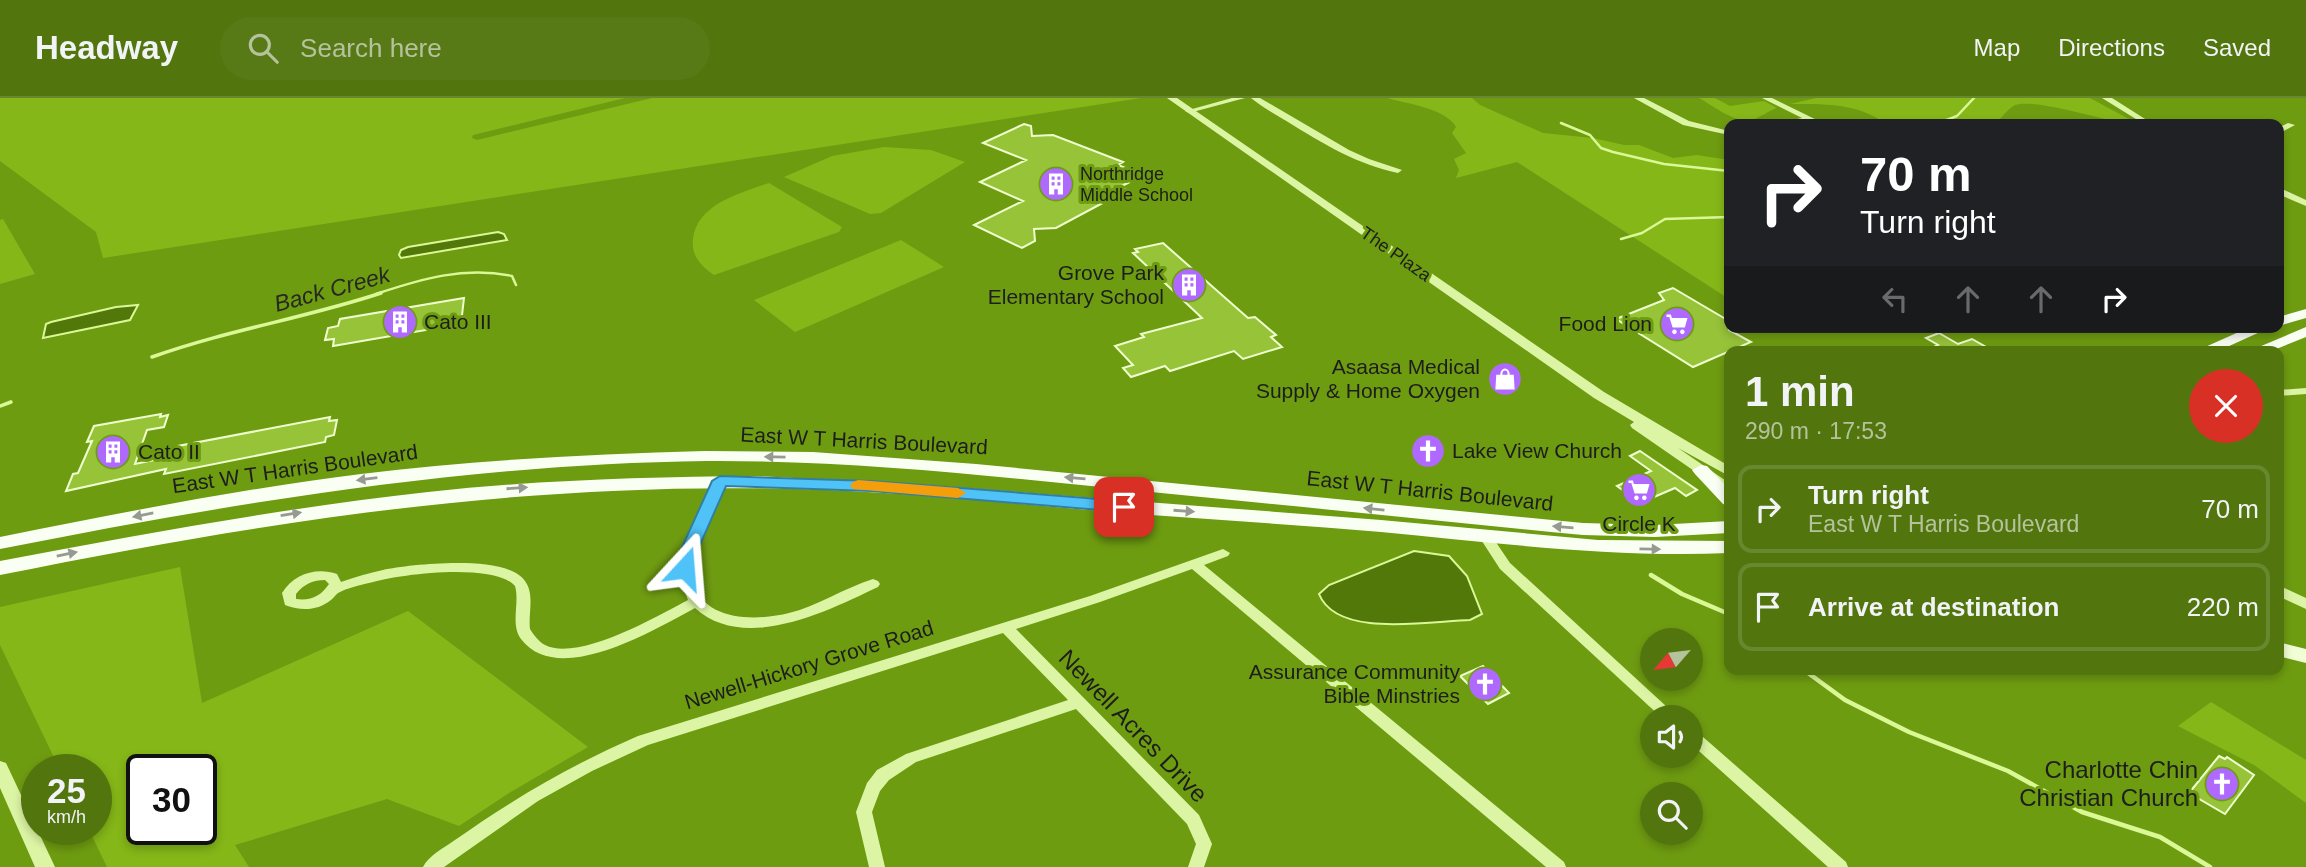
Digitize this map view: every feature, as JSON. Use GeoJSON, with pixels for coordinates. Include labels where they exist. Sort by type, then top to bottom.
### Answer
{"type":"FeatureCollection","features":[{"type":"Feature","properties":{"kind":"main road"},"geometry":{"type":"LineString","coordinates":[[2284,320],[2306,313]]}},
{"type":"Feature","properties":{"kind":"main road"},"geometry":{"type":"LineString","coordinates":[[2270,346],[2306,332]]}},
{"type":"Feature","properties":{"kind":"main road"},"geometry":{"type":"LineString","coordinates":[[2217,346],[2249,333]]}},
{"type":"Feature","properties":{"kind":"main road","name":"East W T Harris Boulevard"},"geometry":{"type":"LineString","coordinates":[[0,543],[152,513],[360,480],[550,461],[705,456],[813,457],[976,469],[1583,528],[1655,531],[1724,526]]}},
{"type":"Feature","properties":{"kind":"main road"},"geometry":{"type":"LineString","coordinates":[[1701,470],[1724,495]]}},
{"type":"Feature","properties":{"kind":"main road","name":"East W T Harris Boulevard"},"geometry":{"type":"LineString","coordinates":[[0,568],[226,524],[375,502],[562,485],[720,481],[871,486],[1601,548],[1670,550],[1724,547]]}},
{"type":"Feature","properties":{"kind":"main road"},"geometry":{"type":"LineString","coordinates":[[2284,650],[2306,656]]}},
{"type":"Feature","properties":{"kind":"street","name":"The Plaza"},"geometry":{"type":"LineString","coordinates":[[1171,98],[1621,410],[1632,422],[1724,486]]}},
{"type":"Feature","properties":{"kind":"street"},"geometry":{"type":"LineString","coordinates":[[1189,111],[1241,98]]}},
{"type":"Feature","properties":{"kind":"street"},"geometry":{"type":"LineString","coordinates":[[1255,98],[1315,135],[1382,167],[1398,170]]}},
{"type":"Feature","properties":{"kind":"street"},"geometry":{"type":"LineString","coordinates":[[1638,98],[1692,125],[1724,132]]}},
{"type":"Feature","properties":{"kind":"street"},"geometry":{"type":"LineString","coordinates":[[1766,98],[1809,118]]}},
{"type":"Feature","properties":{"kind":"street"},"geometry":{"type":"LineString","coordinates":[[2106,98],[2140,119]]}},
{"type":"Feature","properties":{"kind":"street"},"geometry":{"type":"LineString","coordinates":[[2284,129],[2291,125]]}},
{"type":"Feature","properties":{"kind":"street"},"geometry":{"type":"LineString","coordinates":[[2284,193],[2306,203]]}},
{"type":"Feature","properties":{"kind":"street"},"geometry":{"type":"LineString","coordinates":[[2284,393],[2306,391]]}},
{"type":"Feature","properties":{"kind":"street","name":"The Plaza"},"geometry":{"type":"LineString","coordinates":[[1621,410],[1641,418],[1724,469]]}},
{"type":"Feature","properties":{"kind":"street"},"geometry":{"type":"LineString","coordinates":[[720,481],[687,556],[686,579],[695,602],[723,618],[771,621],[821,607],[873,584]]}},
{"type":"Feature","properties":{"kind":"street"},"geometry":{"type":"LineString","coordinates":[[1484,536],[1505,566],[1658,705]]}},
{"type":"Feature","properties":{"kind":"street","name":"Newell-Hickory Grove Road"},"geometry":{"type":"LineString","coordinates":[[431,867],[551,785],[634,744],[674,728],[1006,627],[1196,565],[1223,553]]}},
{"type":"Feature","properties":{"kind":"street"},"geometry":{"type":"LineString","coordinates":[[1196,565],[1558,867]]}},
{"type":"Feature","properties":{"kind":"street"},"geometry":{"type":"LineString","coordinates":[[335,589],[391,573],[463,569],[499,572],[513,576],[524,590],[522,622],[528,639],[541,650],[563,653],[601,648],[695,602]]}},
{"type":"Feature","properties":{"kind":"street"},"geometry":{"type":"LineString","coordinates":[[2284,593],[2306,604]]}},
{"type":"Feature","properties":{"kind":"street","name":"Newell Acres Drive"},"geometry":{"type":"LineString","coordinates":[[1006,627],[1193,820],[1204,844],[1196,867]]}},
{"type":"Feature","properties":{"kind":"street"},"geometry":{"type":"LineString","coordinates":[[877,867],[864,812],[873,788],[883,775],[911,758],[1079,702]]}},
{"type":"Feature","properties":{"kind":"street"},"geometry":{"type":"LineString","coordinates":[[1703,746],[1840,867]]}},
{"type":"Feature","properties":{"kind":"street"},"geometry":{"type":"LineString","coordinates":[[0,768],[45,867]]}},
{"type":"Feature","properties":{"kind":"shaded area"},"geometry":{"type":"Polygon","coordinates":[[[0,98],[625,98],[473,135],[472,138],[477,140],[652,98],[1141,98],[103,258],[96,232],[0,161],[0,98]]]}},
{"type":"Feature","properties":{"kind":"shaded area"},"geometry":{"type":"Polygon","coordinates":[[[1387,98],[1472,98],[1480,105],[1543,133],[1639,145],[1673,158],[1697,155],[1724,159],[1724,296],[1517,162],[1456,178],[1459,170],[1454,159],[1466,153],[1452,133],[1456,127],[1444,115],[1387,98]]]}},
{"type":"Feature","properties":{"kind":"shaded area"},"geometry":{"type":"Polygon","coordinates":[[[1699,98],[1715,98],[1730,106],[1764,101],[1777,108],[1754,119],[1738,119],[1699,98]]]}},
{"type":"Feature","properties":{"kind":"shaded area"},"geometry":{"type":"Polygon","coordinates":[[[1816,98],[2090,98],[2129,119],[2106,119],[2027,104],[2015,105],[2000,119],[1878,119],[1848,107],[1790,104],[1816,98]]]}},
{"type":"Feature","properties":{"kind":"shaded area"},"geometry":{"type":"Polygon","coordinates":[[[884,147],[931,150],[965,162],[881,213],[870,214],[784,177],[832,156],[884,147]]]}},
{"type":"Feature","properties":{"kind":"shaded area"},"geometry":{"type":"Polygon","coordinates":[[[769,183],[842,227],[839,232],[714,275],[695,255],[693,239],[696,227],[702,217],[722,202],[769,183]]]}},
{"type":"Feature","properties":{"kind":"shaded area"},"geometry":{"type":"Polygon","coordinates":[[[3,219],[35,274],[0,284],[0,220],[3,219]]]}},
{"type":"Feature","properties":{"kind":"shaded area"},"geometry":{"type":"Polygon","coordinates":[[[498,232],[504,234],[507,240],[401,258],[399,255],[401,250],[408,247],[498,232]]]}},
{"type":"Feature","properties":{"kind":"shaded area"},"geometry":{"type":"Polygon","coordinates":[[[901,240],[944,267],[795,332],[754,300],[901,240]]]}},
{"type":"Feature","properties":{"kind":"shaded area"},"geometry":{"type":"Polygon","coordinates":[[[138,305],[130,320],[43,338],[46,324],[51,322],[116,307],[138,305]]]}},
{"type":"Feature","properties":{"kind":"shaded area"},"geometry":{"type":"Polygon","coordinates":[[[1414,551],[1449,556],[1467,576],[1482,614],[1470,620],[1432,623],[1364,622],[1345,617],[1329,608],[1319,594],[1329,585],[1414,551]]]}},
{"type":"Feature","properties":{"kind":"shaded area"},"geometry":{"type":"Polygon","coordinates":[[[180,567],[202,703],[408,611],[588,747],[459,826],[387,799],[235,845],[249,867],[107,867],[96,845],[112,845],[112,754],[52,754],[0,645],[0,607],[180,567]]]}},
{"type":"Feature","properties":{"kind":"shaded area"},"geometry":{"type":"Polygon","coordinates":[[[2211,702],[2306,760],[2306,803],[2254,765],[2178,726],[2211,702]]]}},
{"type":"Feature","properties":{"kind":"building","name":"Northridge Middle School"},"geometry":{"type":"Polygon","coordinates":[[[1024,124],[1031,126],[1032,136],[1053,135],[1123,162],[1118,165],[1143,175],[1120,187],[1127,190],[1056,228],[1034,229],[1035,241],[1022,248],[974,225],[1023,201],[980,182],[1026,160],[983,143],[1024,124]]]}},
{"type":"Feature","properties":{"kind":"building","name":"Grove Park Elementary School"},"geometry":{"type":"Polygon","coordinates":[[[1163,243],[1248,318],[1255,317],[1276,335],[1271,337],[1282,347],[1243,359],[1234,351],[1170,371],[1165,366],[1131,377],[1123,368],[1133,365],[1115,346],[1144,337],[1141,334],[1202,318],[1133,253],[1138,252],[1135,249],[1163,243]]]}},
{"type":"Feature","properties":{"kind":"building","name":"Food Lion"},"geometry":{"type":"Polygon","coordinates":[[[1673,288],[1724,318],[1724,333],[1734,333],[1751,342],[1742,346],[1724,346],[1724,354],[1693,367],[1616,319],[1664,300],[1659,293],[1673,288]]]}},
{"type":"Feature","properties":{"kind":"building","name":"Cato III"},"geometry":{"type":"Polygon","coordinates":[[[464,298],[461,324],[333,346],[334,339],[325,340],[328,328],[338,326],[340,319],[464,298]]]}},
{"type":"Feature","properties":{"kind":"building"},"geometry":{"type":"Polygon","coordinates":[[[1939,333],[1958,344],[1972,339],[1984,346],[1936,346],[1938,345],[1926,338],[1939,333]]]}},
{"type":"Feature","properties":{"kind":"building"},"geometry":{"type":"Polygon","coordinates":[[[161,414],[160,417],[168,415],[164,427],[147,430],[135,464],[160,459],[162,453],[176,451],[178,446],[330,417],[329,421],[337,420],[334,435],[326,437],[325,442],[164,474],[166,469],[66,491],[73,474],[78,473],[92,441],[87,442],[94,426],[161,414]]]}},
{"type":"Feature","properties":{"kind":"building"},"geometry":{"type":"Polygon","coordinates":[[[1640,451],[1697,490],[1686,496],[1675,488],[1640,503],[1617,486],[1651,471],[1630,456],[1640,451]]]}},
{"type":"Feature","properties":{"kind":"building","name":"Assurance Community Bible Minstries"},"geometry":{"type":"Polygon","coordinates":[[[1483,666],[1509,693],[1488,704],[1460,676],[1483,666]]]}},
{"type":"Feature","properties":{"kind":"building","name":"Charlotte Chin Christian Church"},"geometry":{"type":"Polygon","coordinates":[[[2219,756],[2225,759],[2227,757],[2254,775],[2225,814],[2189,793],[2219,756]]]}},
{"type":"Feature","properties":{"kind":"waterway"},"geometry":{"type":"LineString","coordinates":[[1949,119],[1957,116],[1974,98]]}},
{"type":"Feature","properties":{"kind":"waterway"},"geometry":{"type":"LineString","coordinates":[[1561,123],[1590,135],[1601,148],[1613,152],[1664,164],[1724,170]]}},
{"type":"Feature","properties":{"kind":"waterway"},"geometry":{"type":"LineString","coordinates":[[1621,239],[1642,233],[1665,219],[1724,217]]}},
{"type":"Feature","properties":{"kind":"waterway","name":"Back Creek"},"geometry":{"type":"LineString","coordinates":[[376,294],[409,283],[460,273],[512,276],[516,285]]}},
{"type":"Feature","properties":{"kind":"waterway","name":"Back Creek"},"geometry":{"type":"LineString","coordinates":[[152,357],[381,293]]}},
{"type":"Feature","properties":{"kind":"waterway","name":"Back Creek"},"geometry":{"type":"LineString","coordinates":[[0,406],[11,402]]}},
{"type":"Feature","properties":{"kind":"waterway"},"geometry":{"type":"LineString","coordinates":[[1651,575],[1682,594],[1724,612]]}},
{"type":"Feature","properties":{"kind":"waterway"},"geometry":{"type":"LineString","coordinates":[[1811,675],[1845,700],[1909,732],[2008,771],[2082,812],[2160,837],[2210,867]]}},
{"type":"Feature","properties":{"kind":"slow traffic"},"geometry":{"type":"LineString","coordinates":[[858,486],[958,493]]}},
{"type":"Feature","properties":{"kind":"place","name":"Northridge Middle School"},"geometry":{"type":"Point","coordinates":[1056,184]}},
{"type":"Feature","properties":{"kind":"place","name":"Grove Park Elementary School"},"geometry":{"type":"Point","coordinates":[1189,285]}},
{"type":"Feature","properties":{"kind":"place","name":"Cato III"},"geometry":{"type":"Point","coordinates":[400,322]}},
{"type":"Feature","properties":{"kind":"place","name":"Food Lion"},"geometry":{"type":"Point","coordinates":[1677,324]}},
{"type":"Feature","properties":{"kind":"place","name":"Asaasa Medical Supply & Home Oxygen"},"geometry":{"type":"Point","coordinates":[1505,379]}},
{"type":"Feature","properties":{"kind":"place","name":"Lake View Church"},"geometry":{"type":"Point","coordinates":[1428,451]}},
{"type":"Feature","properties":{"kind":"place","name":"Cato II"},"geometry":{"type":"Point","coordinates":[113,452]}},
{"type":"Feature","properties":{"kind":"place","name":"Circle K"},"geometry":{"type":"Point","coordinates":[1639,490]}},
{"type":"Feature","properties":{"kind":"place","name":"Assurance Community Bible Minstries"},"geometry":{"type":"Point","coordinates":[1485,684]}},
{"type":"Feature","properties":{"kind":"place","name":"Charlotte Chin Christian Church"},"geometry":{"type":"Point","coordinates":[2222,784]}},
{"type":"Feature","properties":{"kind":"route"},"geometry":{"type":"LineString","coordinates":[[685,568],[687,556],[720,481],[871,486],[1124,507]]}}]}
